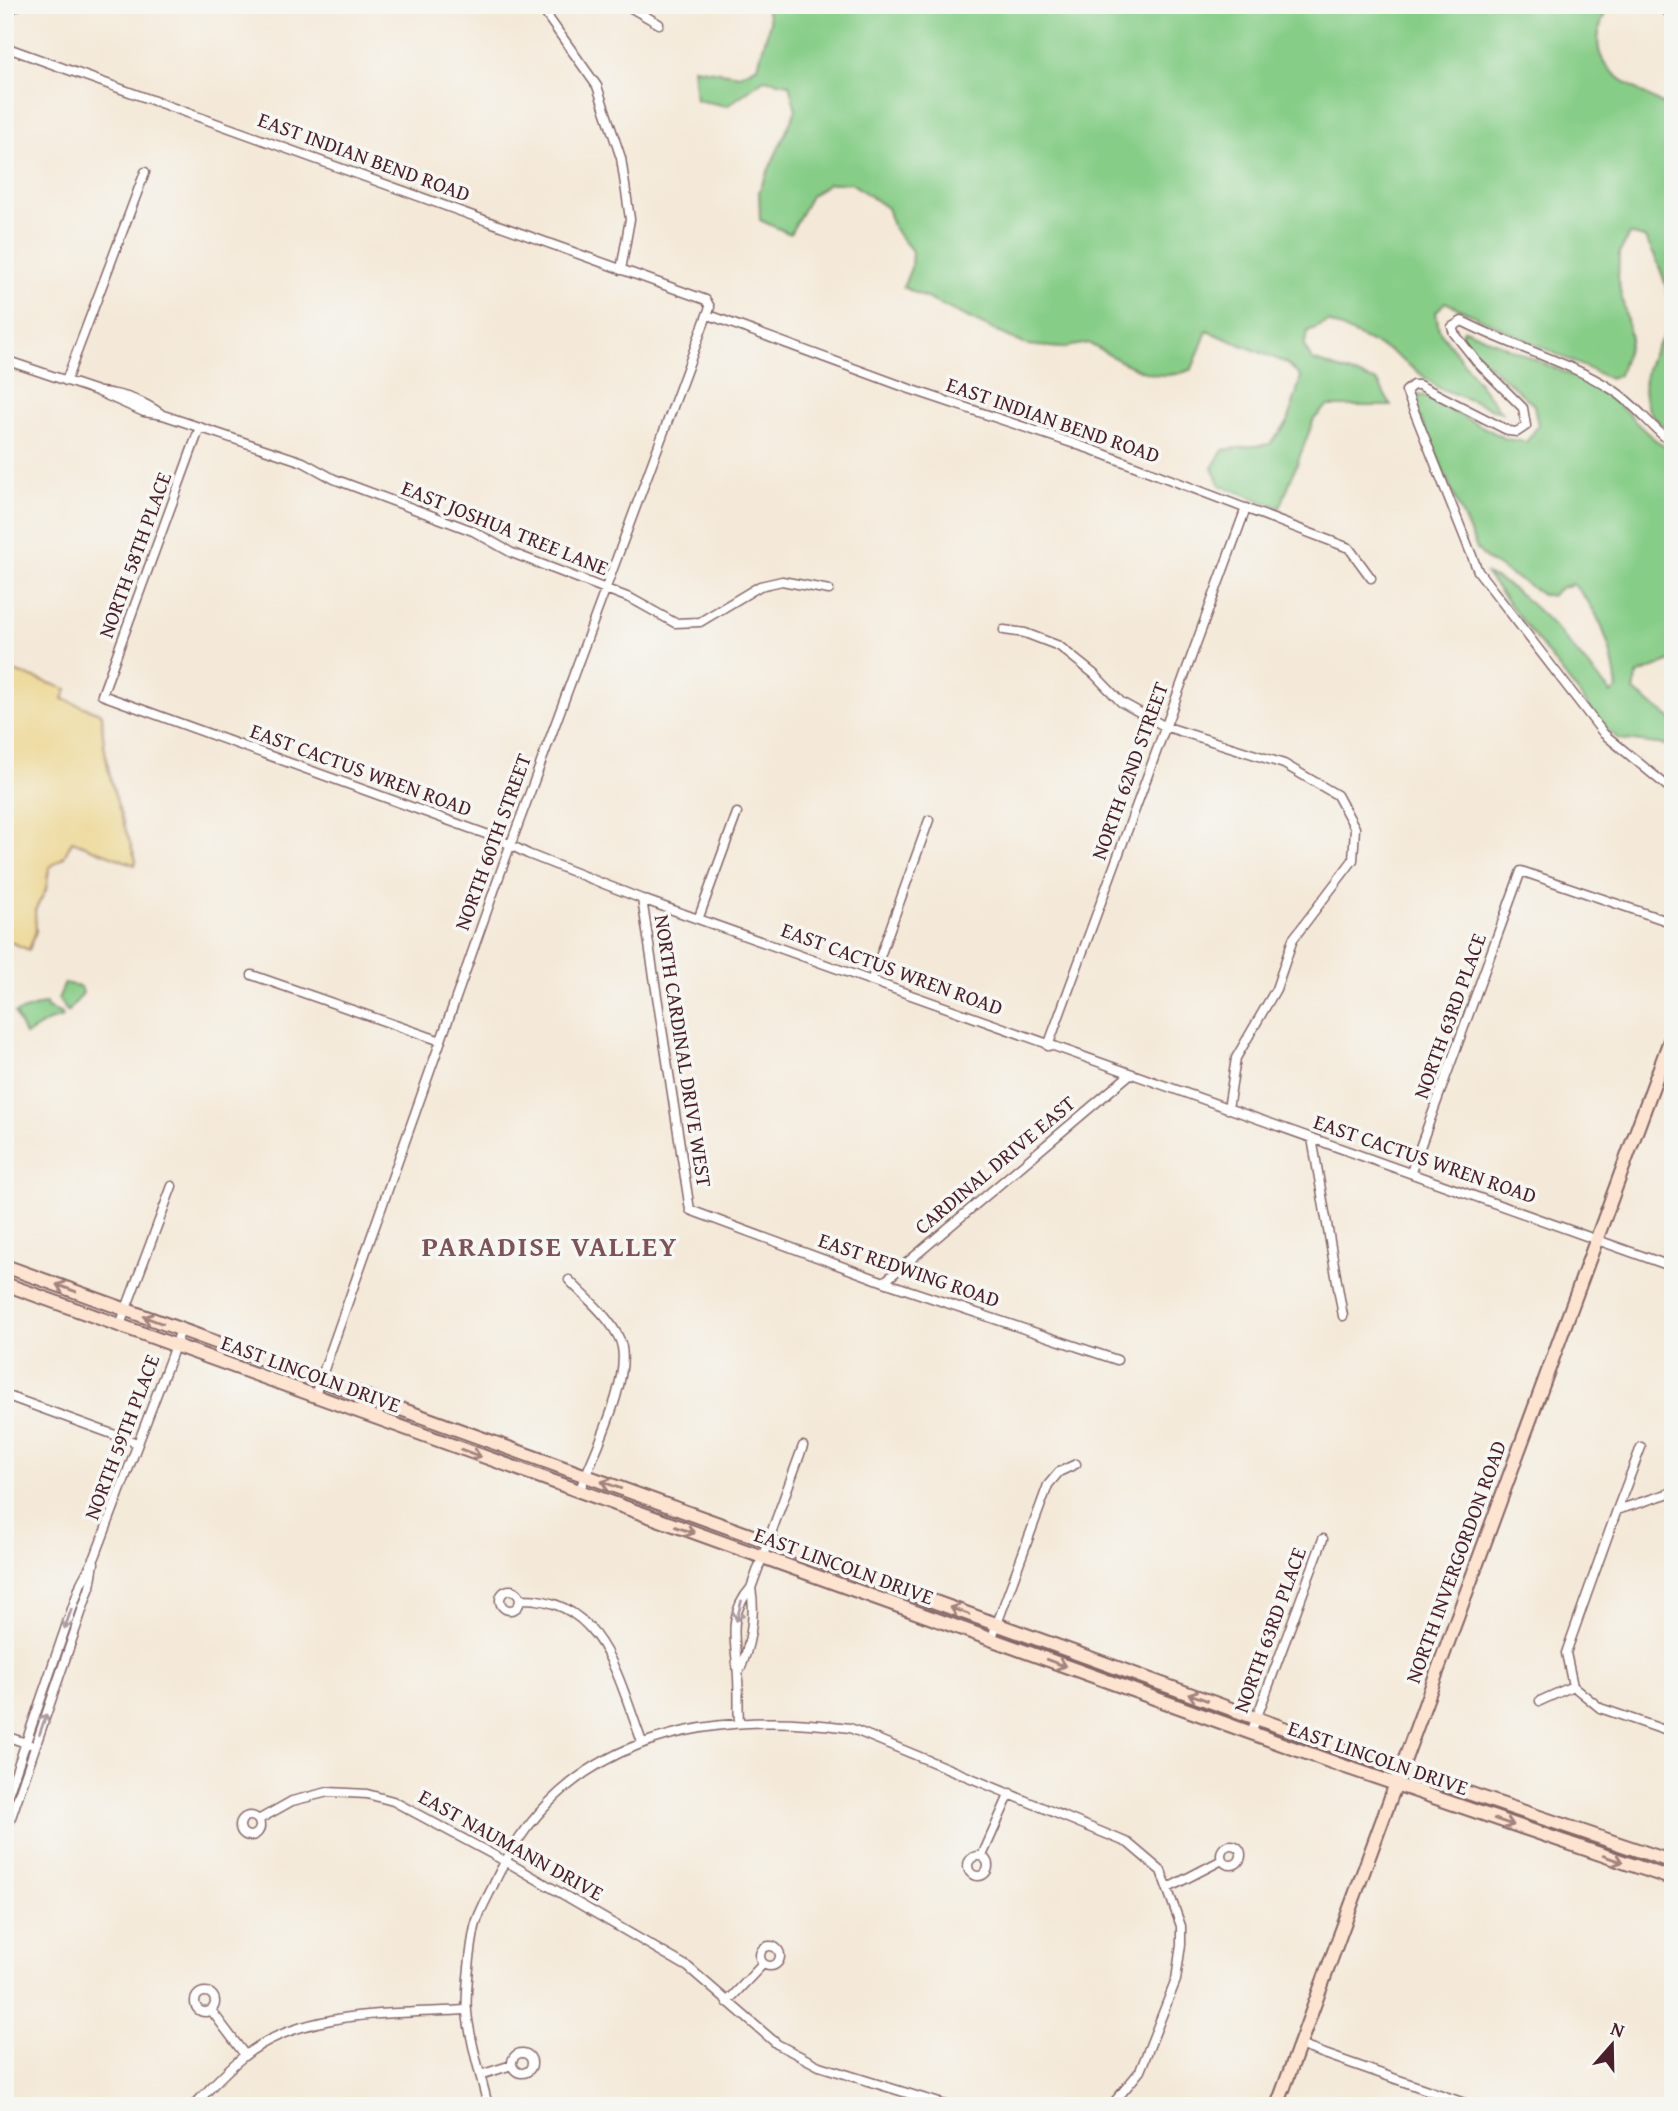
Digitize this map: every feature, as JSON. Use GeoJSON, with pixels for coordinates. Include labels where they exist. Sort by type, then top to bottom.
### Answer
{"type":"FeatureCollection","features":[{"type":"Feature","properties":{"kind":"main road","name":"NORTH INVERGORDON ROAD"},"geometry":{"type":"LineString","coordinates":[[1277,2106],[1673,1032]]}},
{"type":"Feature","properties":{"kind":"main road","name":"EAST LINCOLN DRIVE"},"geometry":{"type":"LineString","coordinates":[[5,1266],[1400,1770],[1673,1862]]}},
{"type":"Feature","properties":{"kind":"main road","name":"EAST LINCOLN DRIVE"},"geometry":{"type":"LineString","coordinates":[[5,1283],[1251,1733],[1673,1879]]}},
{"type":"Feature","properties":{"kind":"main road"},"geometry":{"type":"LineString","coordinates":[[433,1439],[438,1423]]}},
{"type":"Feature","properties":{"kind":"main road"},"geometry":{"type":"LineString","coordinates":[[1553,1839],[1557,1824]]}},
{"type":"Feature","properties":{"kind":"street"},"geometry":{"type":"LineString","coordinates":[[5,12],[19,5]]}},
{"type":"Feature","properties":{"kind":"street"},"geometry":{"type":"LineString","coordinates":[[537,5],[597,86],[621,158],[630,219],[621,270]]}},
{"type":"Feature","properties":{"kind":"street"},"geometry":{"type":"LineString","coordinates":[[545,13],[566,5]]}},
{"type":"Feature","properties":{"kind":"street"},"geometry":{"type":"LineString","coordinates":[[626,5],[659,24]]}},
{"type":"Feature","properties":{"kind":"street"},"geometry":{"type":"LineString","coordinates":[[1660,5],[1673,16]]}},
{"type":"Feature","properties":{"kind":"street","name":"EAST INDIAN BEND ROAD"},"geometry":{"type":"LineString","coordinates":[[5,47],[709,304]]}},
{"type":"Feature","properties":{"kind":"street"},"geometry":{"type":"LineString","coordinates":[[66,381],[145,172]]}},
{"type":"Feature","properties":{"kind":"street","name":"NORTH 60TH STREET"},"geometry":{"type":"LineString","coordinates":[[315,1395],[510,845],[703,321],[709,315],[709,304]]}},
{"type":"Feature","properties":{"kind":"street","name":"EAST INDIAN BEND ROAD"},"geometry":{"type":"LineString","coordinates":[[709,315],[910,389],[1093,450],[1349,548],[1371,578]]}},
{"type":"Feature","properties":{"kind":"street"},"geometry":{"type":"LineString","coordinates":[[1673,444],[1617,393],[1597,380],[1566,364],[1533,354],[1462,321],[1455,323],[1454,333],[1477,362],[1523,408],[1526,426],[1517,432],[1509,431],[1419,385],[1413,384],[1406,391],[1478,571],[1604,734],[1673,791]]}},
{"type":"Feature","properties":{"kind":"street","name":"EAST JOSHUA TREE LANE"},"geometry":{"type":"LineString","coordinates":[[5,360],[97,391],[116,393],[147,404],[163,415],[303,462],[334,479],[473,531],[512,553],[606,588],[675,623],[688,624],[712,617],[760,586],[782,582],[829,590]]}},
{"type":"Feature","properties":{"kind":"street","name":"NORTH 58TH PLACE"},"geometry":{"type":"LineString","coordinates":[[102,695],[200,428]]}},
{"type":"Feature","properties":{"kind":"street","name":"NORTH 62ND STREET"},"geometry":{"type":"LineString","coordinates":[[1048,1046],[1246,508]]}},
{"type":"Feature","properties":{"kind":"street"},"geometry":{"type":"LineString","coordinates":[[1004,629],[1025,633],[1059,646],[1094,674],[1121,702],[1164,726],[1284,764],[1337,795],[1354,828],[1353,860],[1293,939],[1276,989],[1236,1058],[1228,1109]]}},
{"type":"Feature","properties":{"kind":"street","name":"EAST CACTUS WREN ROAD"},"geometry":{"type":"LineString","coordinates":[[102,695],[510,845],[642,899],[699,917],[1048,1046],[1411,1172],[1673,1267]]}},
{"type":"Feature","properties":{"kind":"street"},"geometry":{"type":"LineString","coordinates":[[699,917],[737,813]]}},
{"type":"Feature","properties":{"kind":"street"},"geometry":{"type":"LineString","coordinates":[[872,979],[929,820]]}},
{"type":"Feature","properties":{"kind":"street","name":"NORTH 63RD PLACE"},"geometry":{"type":"LineString","coordinates":[[1411,1172],[1521,871],[1673,923]]}},
{"type":"Feature","properties":{"kind":"street","name":"NORTH CARDINAL DRIVE WEST"},"geometry":{"type":"LineString","coordinates":[[642,899],[690,1210]]}},
{"type":"Feature","properties":{"kind":"street"},"geometry":{"type":"LineString","coordinates":[[252,975],[441,1041]]}},
{"type":"Feature","properties":{"kind":"street","name":"CARDINAL DRIVE EAST"},"geometry":{"type":"LineString","coordinates":[[884,1282],[1129,1075]]}},
{"type":"Feature","properties":{"kind":"street"},"geometry":{"type":"LineString","coordinates":[[1312,1138],[1343,1316]]}},
{"type":"Feature","properties":{"kind":"street"},"geometry":{"type":"LineString","coordinates":[[120,1325],[172,1186]]}},
{"type":"Feature","properties":{"kind":"street","name":"EAST REDWING ROAD"},"geometry":{"type":"LineString","coordinates":[[690,1210],[884,1282],[1117,1360]]}},
{"type":"Feature","properties":{"kind":"street"},"geometry":{"type":"LineString","coordinates":[[569,1280],[610,1324],[620,1340],[624,1367],[579,1492]]}},
{"type":"Feature","properties":{"kind":"street","name":"NORTH 59TH PLACE"},"geometry":{"type":"LineString","coordinates":[[5,1803],[81,1583],[95,1557],[181,1330]]}},
{"type":"Feature","properties":{"kind":"street"},"geometry":{"type":"LineString","coordinates":[[5,1395],[137,1443]]}},
{"type":"Feature","properties":{"kind":"street"},"geometry":{"type":"LineString","coordinates":[[738,1722],[738,1674],[733,1648],[741,1600],[751,1588],[803,1446]]}},
{"type":"Feature","properties":{"kind":"street"},"geometry":{"type":"LineString","coordinates":[[1640,1447],[1566,1653],[1573,1686],[1600,1708],[1673,1733]]}},
{"type":"Feature","properties":{"kind":"street"},"geometry":{"type":"LineString","coordinates":[[991,1640],[1048,1485],[1059,1472],[1076,1464]]}},
{"type":"Feature","properties":{"kind":"street"},"geometry":{"type":"LineString","coordinates":[[1617,1510],[1673,1492]]}},
{"type":"Feature","properties":{"kind":"street","name":"NORTH 63RD PLACE"},"geometry":{"type":"LineString","coordinates":[[1251,1733],[1323,1539]]}},
{"type":"Feature","properties":{"kind":"street","name":"NORTH 59TH PLACE"},"geometry":{"type":"LineString","coordinates":[[5,1835],[90,1587],[95,1557]]}},
{"type":"Feature","properties":{"kind":"street"},"geometry":{"type":"LineString","coordinates":[[738,1674],[747,1650],[754,1602],[751,1588]]}},
{"type":"Feature","properties":{"kind":"street"},"geometry":{"type":"LineString","coordinates":[[520,1599],[558,1603],[592,1628],[612,1666],[642,1742]]}},
{"type":"Feature","properties":{"kind":"street"},"geometry":{"type":"LineString","coordinates":[[1540,1701],[1573,1686]]}},
{"type":"Feature","properties":{"kind":"street"},"geometry":{"type":"LineString","coordinates":[[488,2106],[467,2010],[475,1926],[505,1861],[526,1829],[567,1786],[589,1769],[642,1742],[676,1731],[738,1722],[812,1723],[850,1728],[1128,1843],[1161,1871],[1181,1926],[1176,1979],[1140,2071],[1111,2106]]}},
{"type":"Feature","properties":{"kind":"street"},"geometry":{"type":"LineString","coordinates":[[5,1736],[35,1746]]}},
{"type":"Feature","properties":{"kind":"street","name":"EAST NAUMANN DRIVE"},"geometry":{"type":"LineString","coordinates":[[258,1820],[292,1801],[344,1791],[367,1794],[415,1810],[688,1967],[777,2043],[819,2066],[948,2106]]}},
{"type":"Feature","properties":{"kind":"street"},"geometry":{"type":"LineString","coordinates":[[982,1856],[1010,1793]]}},
{"type":"Feature","properties":{"kind":"street"},"geometry":{"type":"LineString","coordinates":[[1168,1888],[1222,1860]]}},
{"type":"Feature","properties":{"kind":"street"},"geometry":{"type":"LineString","coordinates":[[727,2002],[763,1964]]}},
{"type":"Feature","properties":{"kind":"street"},"geometry":{"type":"LineString","coordinates":[[211,2010],[245,2055]]}},
{"type":"Feature","properties":{"kind":"street"},"geometry":{"type":"LineString","coordinates":[[193,2106],[245,2055],[297,2028],[338,2019],[467,2010]]}},
{"type":"Feature","properties":{"kind":"street"},"geometry":{"type":"LineString","coordinates":[[1299,2045],[1473,2106]]}},
{"type":"Feature","properties":{"kind":"street"},"geometry":{"type":"LineString","coordinates":[[480,2075],[512,2064]]}},
{"type":"Feature","properties":{"kind":"green space"},"geometry":{"type":"Polygon","coordinates":[[[765,5],[1609,5],[1600,25],[1598,42],[1601,56],[1609,68],[1633,87],[1665,106],[1673,102],[1673,434],[1651,414],[1644,389],[1652,356],[1671,328],[1668,293],[1661,270],[1645,238],[1629,234],[1619,254],[1618,281],[1631,338],[1619,375],[1610,379],[1445,302],[1436,312],[1439,330],[1501,412],[1439,388],[1390,351],[1329,322],[1308,331],[1304,346],[1312,360],[1378,382],[1391,406],[1327,406],[1314,419],[1280,508],[1220,485],[1212,468],[1223,450],[1270,444],[1288,422],[1301,377],[1287,363],[1207,331],[1192,369],[1177,374],[1164,375],[1138,370],[1088,343],[1061,348],[1026,345],[903,287],[911,268],[912,251],[894,229],[887,208],[851,183],[829,183],[811,196],[790,234],[760,220],[759,191],[796,110],[789,84],[764,79],[727,106],[696,100],[693,68],[740,75],[758,66],[770,22],[765,5]]]}},
{"type":"Feature","properties":{"kind":"green space"},"geometry":{"type":"Polygon","coordinates":[[[1465,329],[1598,387],[1652,437],[1673,452],[1673,660],[1637,675],[1634,691],[1673,720],[1673,746],[1619,739],[1607,730],[1486,574],[1521,595],[1554,626],[1611,693],[1617,689],[1604,632],[1591,606],[1573,584],[1560,588],[1551,596],[1542,594],[1486,559],[1477,549],[1413,401],[1414,395],[1424,396],[1506,439],[1526,442],[1538,426],[1534,405],[1471,349],[1460,334],[1465,329]]]}},
{"type":"Feature","properties":{"kind":"green space"},"geometry":{"type":"Polygon","coordinates":[[[65,983],[81,987],[83,993],[68,1012],[58,999],[65,983]]]}},
{"type":"Feature","properties":{"kind":"green space"},"geometry":{"type":"Polygon","coordinates":[[[46,1003],[47,1008],[62,1014],[63,1017],[49,1021],[25,1035],[15,1013],[46,1003]]]}},
{"type":"Feature","properties":{"kind":"sand"},"geometry":{"type":"Polygon","coordinates":[[[5,668],[67,689],[63,699],[102,714],[109,770],[136,860],[135,865],[72,841],[64,857],[49,868],[46,890],[35,910],[36,931],[29,950],[5,940],[5,668]]]}},
{"type":"Feature","properties":{"kind":"district","name":"PARADISE VALLEY"},"geometry":{"type":"Point","coordinates":[550,1246]}}]}
